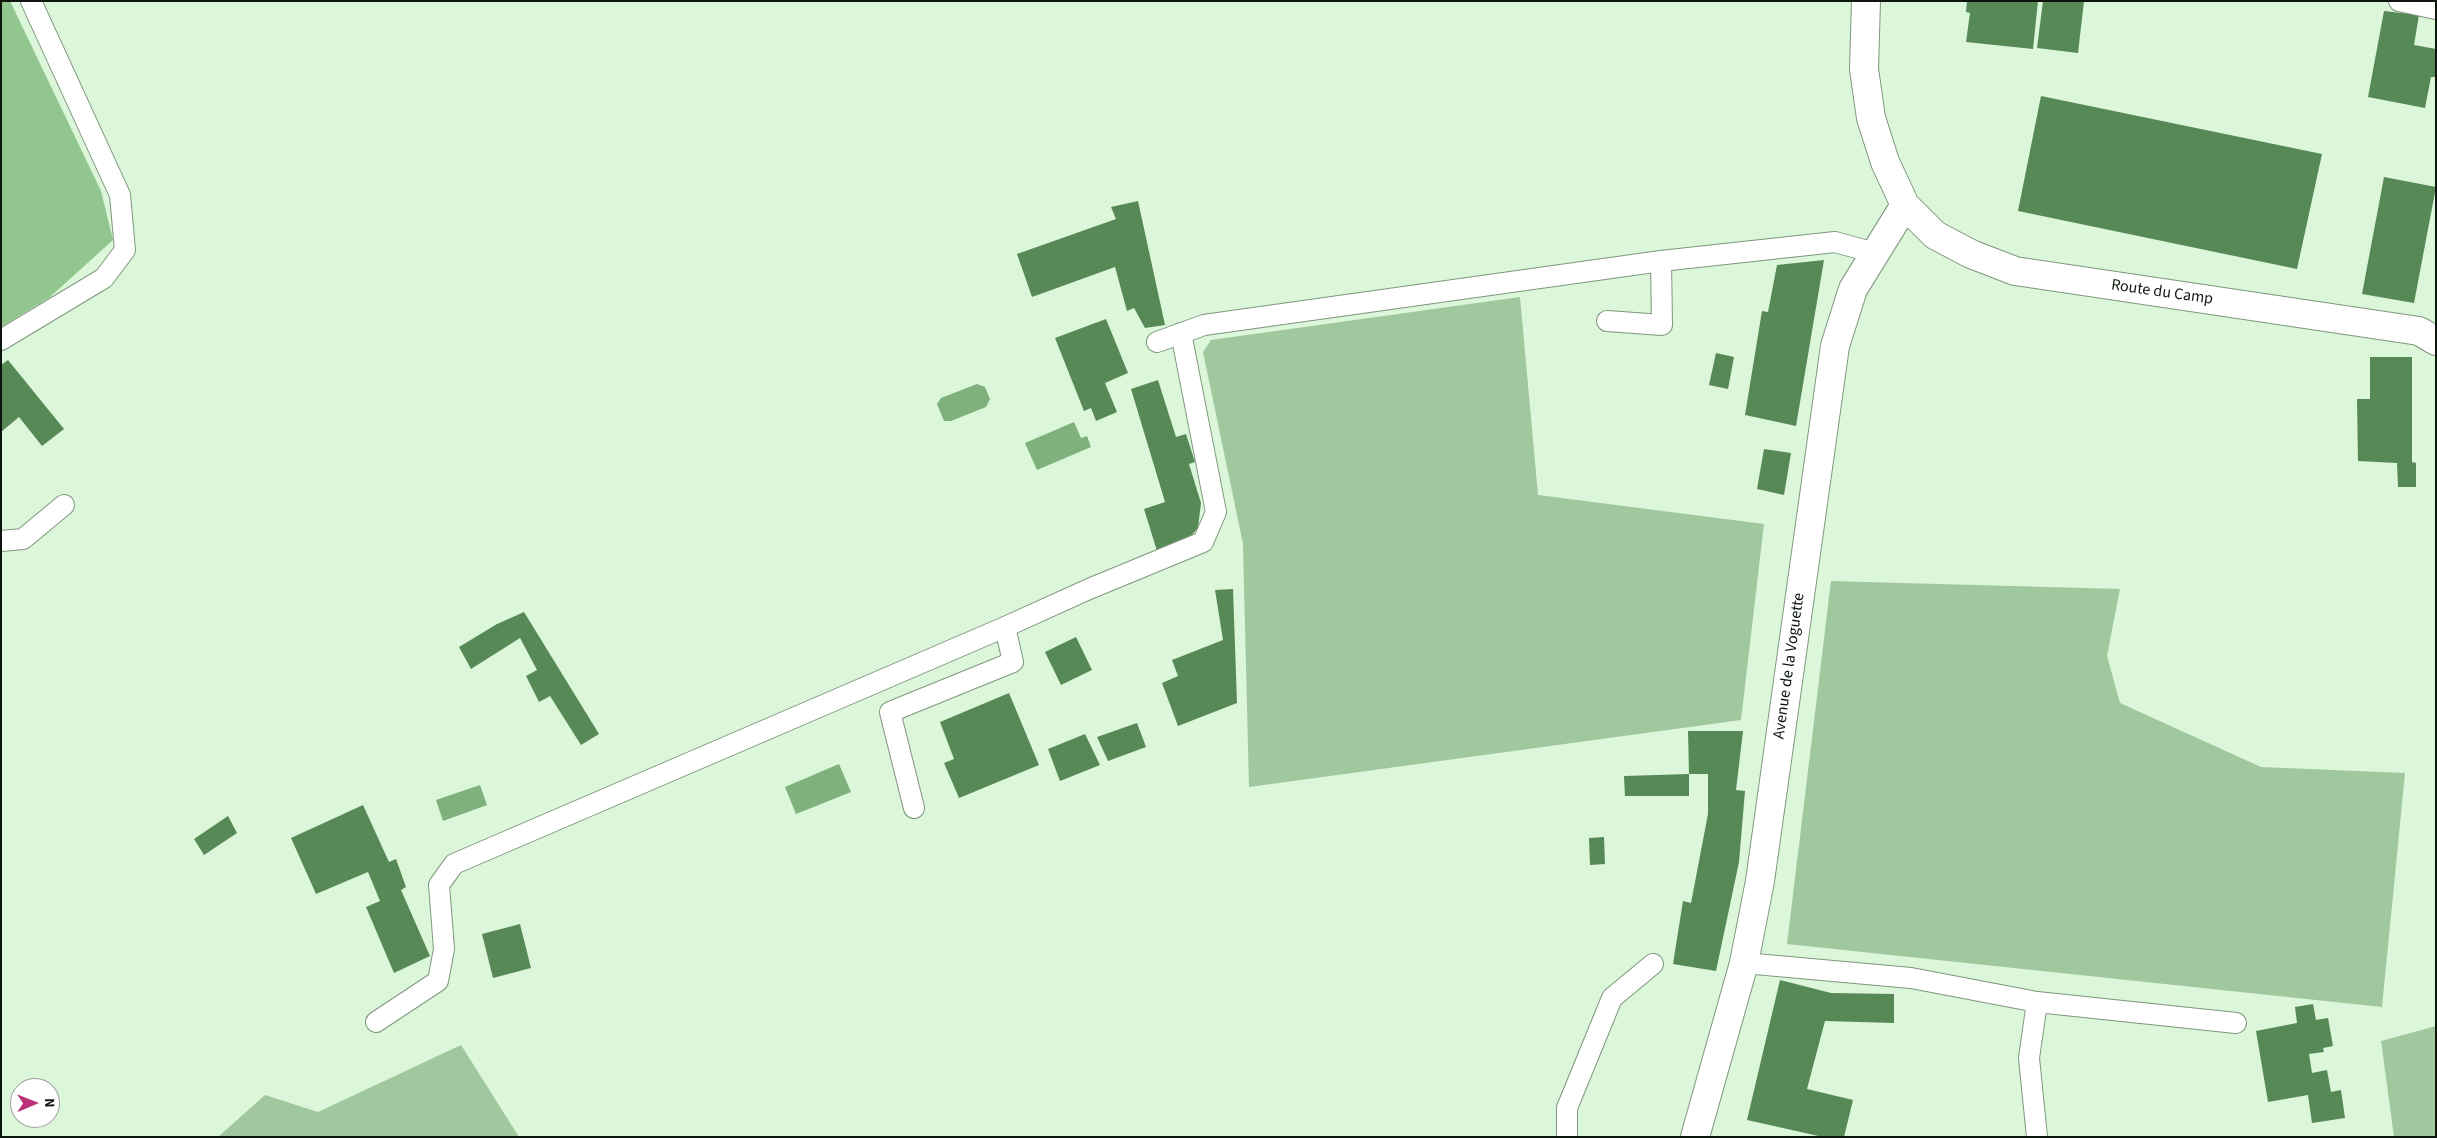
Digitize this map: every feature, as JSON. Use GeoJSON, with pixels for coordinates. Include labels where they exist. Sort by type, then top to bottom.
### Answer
{"type":"FeatureCollection","features":[{"type":"Feature","properties":{"kind":"street"},"geometry":{"type":"LineString","coordinates":[[1866,1],[1864,69],[1871,118],[1885,162],[1905,205]]}},
{"type":"Feature","properties":{"kind":"street","name":"Avenue de la Voguette"},"geometry":{"type":"LineString","coordinates":[[1695,1137],[1744,962],[1760,881],[1835,346],[1852,289],[1905,205]]}},
{"type":"Feature","properties":{"kind":"street","name":"Route du Camp"},"geometry":{"type":"LineString","coordinates":[[1905,205],[1935,235],[1971,254],[2016,271],[2419,331],[2436,341]]}},
{"type":"Feature","properties":{"kind":"lane"},"geometry":{"type":"LineString","coordinates":[[1,340],[104,278],[125,250],[120,195],[31,1]]}},
{"type":"Feature","properties":{"kind":"lane"},"geometry":{"type":"LineString","coordinates":[[2399,1],[2436,9]]}},
{"type":"Feature","properties":{"kind":"lane"},"geometry":{"type":"LineString","coordinates":[[1157,342],[1204,325],[1661,261],[1835,242],[1875,253]]}},
{"type":"Feature","properties":{"kind":"lane"},"geometry":{"type":"LineString","coordinates":[[1606,321],[1662,324],[1661,261]]}},
{"type":"Feature","properties":{"kind":"lane"},"geometry":{"type":"LineString","coordinates":[[376,1022],[438,981],[444,949],[440,885],[454,864],[1005,627],[1089,588],[1203,542],[1216,512],[1181,333]]}},
{"type":"Feature","properties":{"kind":"lane"},"geometry":{"type":"LineString","coordinates":[[1,541],[23,539],[64,505]]}},
{"type":"Feature","properties":{"kind":"lane"},"geometry":{"type":"LineString","coordinates":[[914,808],[890,712],[1013,662],[1005,627]]}},
{"type":"Feature","properties":{"kind":"lane"},"geometry":{"type":"LineString","coordinates":[[1744,962],[1911,978],[2037,1002],[2236,1023]]}},
{"type":"Feature","properties":{"kind":"lane"},"geometry":{"type":"LineString","coordinates":[[1567,1137],[1567,1108],[1612,998],[1653,964]]}},
{"type":"Feature","properties":{"kind":"lane"},"geometry":{"type":"LineString","coordinates":[[2037,1002],[2028,1058],[2037,1137]]}},
{"type":"Feature","properties":{"kind":"shaded area"},"geometry":{"type":"Polygon","coordinates":[[[1,1],[10,1],[101,191],[113,240],[50,297],[1,327],[1,1]]]}},
{"type":"Feature","properties":{"kind":"shaded area"},"geometry":{"type":"Polygon","coordinates":[[[1520,297],[1538,495],[1764,524],[1741,720],[1249,787],[1243,544],[1203,352],[1211,340],[1520,297]]]}},
{"type":"Feature","properties":{"kind":"shaded area"},"geometry":{"type":"Polygon","coordinates":[[[977,384],[985,387],[990,399],[986,407],[951,421],[944,421],[937,404],[941,398],[977,384]]]}},
{"type":"Feature","properties":{"kind":"shaded area"},"geometry":{"type":"Polygon","coordinates":[[[1074,422],[1081,438],[1087,436],[1091,447],[1037,470],[1025,443],[1074,422]]]}},
{"type":"Feature","properties":{"kind":"shaded area"},"geometry":{"type":"Polygon","coordinates":[[[1831,581],[2120,589],[2107,656],[2120,703],[2261,767],[2405,773],[2382,1007],[1787,944],[1831,581]]]}},
{"type":"Feature","properties":{"kind":"shaded area"},"geometry":{"type":"Polygon","coordinates":[[[839,764],[851,792],[796,814],[785,787],[839,764]]]}},
{"type":"Feature","properties":{"kind":"shaded area"},"geometry":{"type":"Polygon","coordinates":[[[480,785],[487,805],[443,821],[436,800],[480,785]]]}},
{"type":"Feature","properties":{"kind":"shaded area"},"geometry":{"type":"Polygon","coordinates":[[[2436,1026],[2436,1137],[2394,1137],[2381,1041],[2436,1026]]]}},
{"type":"Feature","properties":{"kind":"shaded area"},"geometry":{"type":"Polygon","coordinates":[[[461,1045],[519,1137],[218,1137],[265,1095],[318,1112],[461,1045]]]}},
{"type":"Feature","properties":{"kind":"building"},"geometry":{"type":"Polygon","coordinates":[[[1967,1],[2038,1],[2033,49],[1966,42],[1970,13],[1966,12],[1967,1]]]}},
{"type":"Feature","properties":{"kind":"building"},"geometry":{"type":"Polygon","coordinates":[[[2043,1],[2084,1],[2078,53],[2037,48],[2043,1]]]}},
{"type":"Feature","properties":{"kind":"building"},"geometry":{"type":"Polygon","coordinates":[[[2384,11],[2419,15],[2414,45],[2436,49],[2436,77],[2431,77],[2425,108],[2368,97],[2384,11]]]}},
{"type":"Feature","properties":{"kind":"building"},"geometry":{"type":"Polygon","coordinates":[[[2041,96],[2322,154],[2297,269],[2018,211],[2041,96]]]}},
{"type":"Feature","properties":{"kind":"building"},"geometry":{"type":"Polygon","coordinates":[[[2384,177],[2436,187],[2414,303],[2362,294],[2384,177]]]}},
{"type":"Feature","properties":{"kind":"building"},"geometry":{"type":"Polygon","coordinates":[[[1138,201],[1165,325],[1145,328],[1134,308],[1127,311],[1115,267],[1032,297],[1017,254],[1116,219],[1111,207],[1138,201]]]}},
{"type":"Feature","properties":{"kind":"building"},"geometry":{"type":"Polygon","coordinates":[[[1824,260],[1796,426],[1745,415],[1762,311],[1768,312],[1777,265],[1824,260]]]}},
{"type":"Feature","properties":{"kind":"building"},"geometry":{"type":"Polygon","coordinates":[[[1106,319],[1128,373],[1105,383],[1117,412],[1096,421],[1091,408],[1084,411],[1055,338],[1106,319]]]}},
{"type":"Feature","properties":{"kind":"building"},"geometry":{"type":"Polygon","coordinates":[[[1716,353],[1734,357],[1728,389],[1709,385],[1716,353]]]}},
{"type":"Feature","properties":{"kind":"building"},"geometry":{"type":"Polygon","coordinates":[[[2370,357],[2412,357],[2412,462],[2416,463],[2416,487],[2398,487],[2397,463],[2358,461],[2357,399],[2370,399],[2370,357]]]}},
{"type":"Feature","properties":{"kind":"building"},"geometry":{"type":"Polygon","coordinates":[[[8,360],[64,429],[42,446],[19,417],[1,432],[1,365],[8,360]]]}},
{"type":"Feature","properties":{"kind":"building"},"geometry":{"type":"Polygon","coordinates":[[[1158,380],[1176,437],[1186,434],[1195,462],[1189,464],[1201,503],[1198,528],[1189,538],[1157,551],[1144,509],[1165,502],[1131,389],[1158,380]]]}},
{"type":"Feature","properties":{"kind":"building"},"geometry":{"type":"Polygon","coordinates":[[[1764,449],[1791,453],[1784,495],[1757,489],[1764,449]]]}},
{"type":"Feature","properties":{"kind":"building"},"geometry":{"type":"Polygon","coordinates":[[[1233,589],[1237,703],[1178,726],[1162,683],[1178,676],[1172,660],[1223,640],[1215,590],[1233,589]]]}},
{"type":"Feature","properties":{"kind":"building"},"geometry":{"type":"Polygon","coordinates":[[[524,612],[599,734],[581,745],[550,696],[539,702],[526,676],[537,670],[520,638],[471,669],[459,647],[497,624],[524,612]]]}},
{"type":"Feature","properties":{"kind":"building"},"geometry":{"type":"Polygon","coordinates":[[[1076,637],[1092,670],[1061,685],[1045,652],[1076,637]]]}},
{"type":"Feature","properties":{"kind":"building"},"geometry":{"type":"Polygon","coordinates":[[[1009,693],[1039,765],[959,798],[944,763],[954,759],[940,722],[1009,693]]]}},
{"type":"Feature","properties":{"kind":"building"},"geometry":{"type":"Polygon","coordinates":[[[1137,723],[1146,747],[1108,761],[1097,737],[1137,723]]]}},
{"type":"Feature","properties":{"kind":"building"},"geometry":{"type":"Polygon","coordinates":[[[1688,731],[1743,731],[1736,790],[1745,791],[1739,862],[1716,971],[1673,964],[1683,901],[1691,903],[1708,814],[1708,774],[1689,774],[1688,731]]]}},
{"type":"Feature","properties":{"kind":"building"},"geometry":{"type":"Polygon","coordinates":[[[1085,734],[1100,765],[1060,781],[1048,749],[1085,734]]]}},
{"type":"Feature","properties":{"kind":"building"},"geometry":{"type":"Polygon","coordinates":[[[1689,774],[1689,796],[1625,796],[1624,776],[1689,774]]]}},
{"type":"Feature","properties":{"kind":"building"},"geometry":{"type":"Polygon","coordinates":[[[363,805],[389,862],[396,859],[406,887],[401,890],[430,956],[394,973],[366,907],[380,901],[368,872],[316,894],[291,838],[363,805]]]}},
{"type":"Feature","properties":{"kind":"building"},"geometry":{"type":"Polygon","coordinates":[[[228,816],[237,833],[204,855],[194,839],[228,816]]]}},
{"type":"Feature","properties":{"kind":"building"},"geometry":{"type":"Polygon","coordinates":[[[1604,837],[1605,864],[1590,865],[1589,838],[1604,837]]]}},
{"type":"Feature","properties":{"kind":"building"},"geometry":{"type":"Polygon","coordinates":[[[520,924],[531,968],[493,978],[482,934],[520,924]]]}},
{"type":"Feature","properties":{"kind":"building"},"geometry":{"type":"Polygon","coordinates":[[[1780,980],[1831,993],[1894,994],[1894,1023],[1825,1021],[1807,1089],[1853,1100],[1844,1137],[1823,1137],[1747,1120],[1780,980]]]}},
{"type":"Feature","properties":{"kind":"building"},"geometry":{"type":"Polygon","coordinates":[[[2313,1004],[2316,1020],[2328,1018],[2333,1046],[2323,1048],[2324,1052],[2309,1054],[2312,1073],[2327,1070],[2331,1092],[2341,1090],[2345,1118],[2312,1123],[2308,1095],[2268,1102],[2256,1031],[2297,1023],[2295,1007],[2313,1004]]]}}]}
